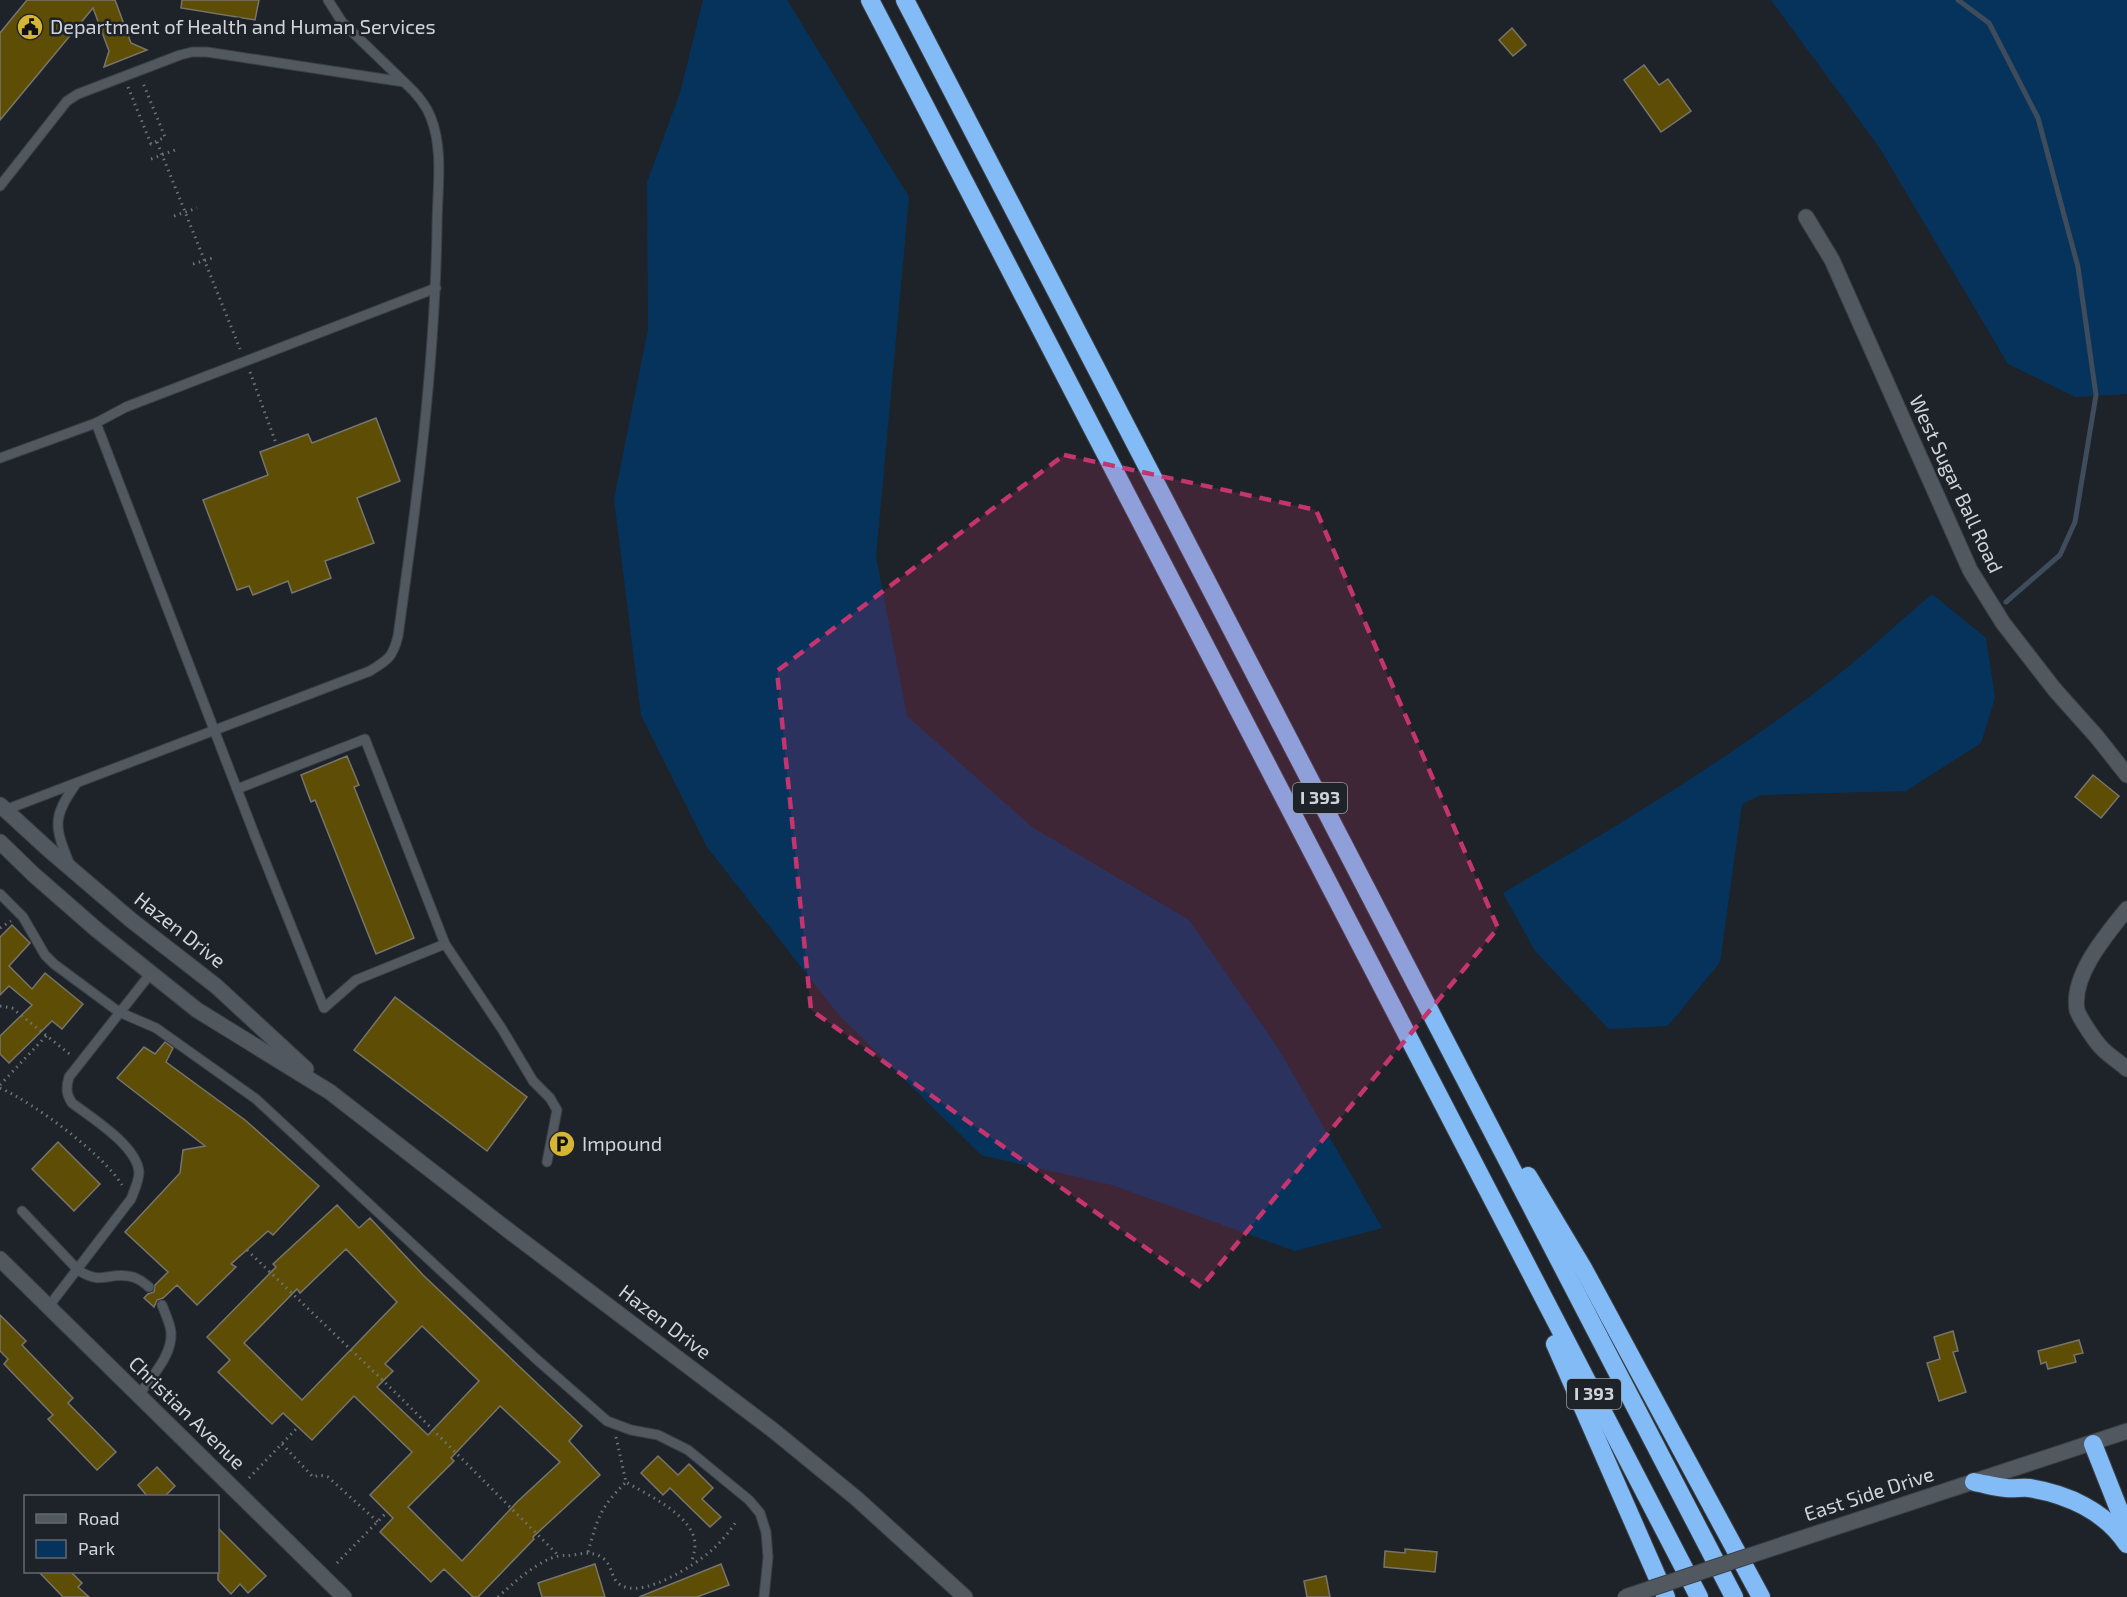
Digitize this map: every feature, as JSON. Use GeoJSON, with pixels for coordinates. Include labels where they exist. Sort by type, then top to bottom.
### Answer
{"type":"FeatureCollection","features":[{"type":"Feature","properties":{"kind":"highway","name":"I 393"},"geometry":{"type":"LineString","coordinates":[[870,0],[1699,1597]]}},
{"type":"Feature","properties":{"kind":"highway","name":"I 393"},"geometry":{"type":"LineString","coordinates":[[905,0],[1734,1597]]}},
{"type":"Feature","properties":{"kind":"highway"},"geometry":{"type":"LineString","coordinates":[[1436,1024],[1583,1268],[1761,1597]]}},
{"type":"Feature","properties":{"kind":"highway"},"geometry":{"type":"LineString","coordinates":[[1488,1191],[1666,1597]]}},
{"type":"Feature","properties":{"kind":"highway"},"geometry":{"type":"LineString","coordinates":[[2093,1444],[2127,1530]]}},
{"type":"Feature","properties":{"kind":"highway"},"geometry":{"type":"LineString","coordinates":[[1974,1482],[2007,1488],[2027,1487],[2078,1502],[2112,1526],[2127,1544]]}},
{"type":"Feature","properties":{"kind":"street","name":"West Sugar Ball Road"},"geometry":{"type":"LineString","coordinates":[[1806,217],[1832,260],[1970,570],[2003,623],[2127,775]]}},
{"type":"Feature","properties":{"kind":"street","name":"Hazen Drive"},"geometry":{"type":"LineString","coordinates":[[3,808],[131,920],[216,986],[330,1092],[513,1234],[774,1431],[856,1498],[965,1597]]}},
{"type":"Feature","properties":{"kind":"street","name":"Hazen Drive"},"geometry":{"type":"LineString","coordinates":[[0,842],[81,916],[197,1010],[330,1092]]}},
{"type":"Feature","properties":{"kind":"street"},"geometry":{"type":"LineString","coordinates":[[2127,909],[2105,936],[2083,972],[2077,991],[2077,1011],[2099,1046],[2127,1069]]}},
{"type":"Feature","properties":{"kind":"street","name":"Christian Avenue"},"geometry":{"type":"LineString","coordinates":[[0,1258],[344,1597]]}},
{"type":"Feature","properties":{"kind":"street","name":"East Side Drive"},"geometry":{"type":"LineString","coordinates":[[1625,1597],[2127,1431]]}},
{"type":"Feature","properties":{"kind":"lane"},"geometry":{"type":"LineString","coordinates":[[3,808],[76,783],[370,671],[387,661],[394,653],[417,499],[433,346],[438,152],[431,117],[416,93],[342,22],[328,0]]}},
{"type":"Feature","properties":{"kind":"lane"},"geometry":{"type":"LineString","coordinates":[[0,186],[67,101],[78,94],[180,55],[207,52],[404,82]]}},
{"type":"Feature","properties":{"kind":"lane"},"geometry":{"type":"LineString","coordinates":[[0,458],[96,423],[126,407],[436,288]]}},
{"type":"Feature","properties":{"kind":"lane"},"geometry":{"type":"LineString","coordinates":[[96,423],[324,1008],[356,980],[445,944]]}},
{"type":"Feature","properties":{"kind":"lane"},"geometry":{"type":"LineString","coordinates":[[237,789],[365,739],[445,944],[502,1029],[532,1081],[550,1098],[557,1110],[547,1162]]}},
{"type":"Feature","properties":{"kind":"lane"},"geometry":{"type":"LineString","coordinates":[[73,870],[57,826],[64,801],[76,783]]}},
{"type":"Feature","properties":{"kind":"lane"},"geometry":{"type":"LineString","coordinates":[[0,894],[23,917],[45,955],[54,964],[119,1012],[156,1028],[255,1099],[534,1358],[606,1421],[658,1435],[688,1450],[749,1500],[760,1513],[766,1532],[768,1557],[764,1597]]}},
{"type":"Feature","properties":{"kind":"lane"},"geometry":{"type":"LineString","coordinates":[[49,1306],[131,1199],[139,1174],[132,1154],[72,1103],[66,1086],[69,1077],[151,973]]}},
{"type":"Feature","properties":{"kind":"lane"},"geometry":{"type":"LineString","coordinates":[[22,1211],[78,1270],[96,1278],[127,1275],[137,1278],[149,1287]]}},
{"type":"Feature","properties":{"kind":"lane"},"geometry":{"type":"LineString","coordinates":[[139,1395],[167,1353],[171,1341],[171,1329],[162,1305]]}},
{"type":"Feature","properties":{"kind":"path"},"geometry":{"type":"LineString","coordinates":[[140,117],[151,144],[157,142],[165,138],[155,112]]}},
{"type":"Feature","properties":{"kind":"path"},"geometry":{"type":"LineString","coordinates":[[157,142],[228,320]]}},
{"type":"Feature","properties":{"kind":"path"},"geometry":{"type":"LineString","coordinates":[[151,159],[175,150]]}},
{"type":"Feature","properties":{"kind":"path"},"geometry":{"type":"LineString","coordinates":[[174,216],[197,207]]}},
{"type":"Feature","properties":{"kind":"path"},"geometry":{"type":"LineString","coordinates":[[193,264],[216,256]]}},
{"type":"Feature","properties":{"kind":"path"},"geometry":{"type":"LineString","coordinates":[[250,374],[277,446]]}},
{"type":"Feature","properties":{"kind":"path"},"geometry":{"type":"LineString","coordinates":[[0,1005],[12,1008],[58,1045]]}},
{"type":"Feature","properties":{"kind":"path"},"geometry":{"type":"LineString","coordinates":[[47,1035],[0,1087],[24,1100],[107,1165],[131,1199]]}},
{"type":"Feature","properties":{"kind":"path"},"geometry":{"type":"LineString","coordinates":[[247,1250],[560,1556]]}},
{"type":"Feature","properties":{"kind":"path"},"geometry":{"type":"LineString","coordinates":[[612,1423],[626,1482],[672,1510],[684,1520],[692,1532],[695,1543],[691,1565]]}},
{"type":"Feature","properties":{"kind":"path"},"geometry":{"type":"LineString","coordinates":[[249,1478],[298,1427]]}},
{"type":"Feature","properties":{"kind":"path"},"geometry":{"type":"LineString","coordinates":[[282,1444],[314,1477],[320,1475],[328,1477],[378,1522]]}},
{"type":"Feature","properties":{"kind":"path"},"geometry":{"type":"LineString","coordinates":[[588,1552],[597,1517],[626,1482]]}},
{"type":"Feature","properties":{"kind":"path"},"geometry":{"type":"LineString","coordinates":[[337,1563],[387,1512]]}},
{"type":"Feature","properties":{"kind":"path"},"geometry":{"type":"LineString","coordinates":[[498,1597],[542,1564],[560,1556],[588,1552],[603,1558],[610,1566],[614,1581],[627,1588],[636,1589],[653,1584],[691,1565],[711,1551],[736,1522]]}},
{"type":"Feature","properties":{"kind":"highlighted area"},"geometry":{"type":"Polygon","coordinates":[[[1064,455],[1316,510],[1498,928],[1201,1287],[811,1010],[777,671],[1064,455]]]}},
{"type":"Feature","properties":{"kind":"green space"},"geometry":{"type":"Polygon","coordinates":[[[703,0],[787,0],[909,197],[876,557],[907,716],[1032,827],[1189,920],[1278,1048],[1382,1228],[1295,1251],[1112,1185],[981,1155],[838,1014],[707,847],[641,715],[614,499],[648,329],[647,182],[680,93],[703,0]]]}},
{"type":"Feature","properties":{"kind":"green space"},"geometry":{"type":"Polygon","coordinates":[[[1771,0],[2127,0],[2127,394],[2075,397],[2008,364],[1879,147],[1771,0]]]}},
{"type":"Feature","properties":{"kind":"green space"},"geometry":{"type":"Polygon","coordinates":[[[1932,594],[1986,638],[1995,698],[1981,743],[1906,791],[1761,795],[1742,804],[1720,962],[1668,1026],[1609,1029],[1535,951],[1503,893],[1623,821],[1779,719],[1832,680],[1932,594]]]}},
{"type":"Feature","properties":{"kind":"building"},"geometry":{"type":"Polygon","coordinates":[[[27,0],[115,0],[131,43],[147,50],[104,67],[109,51],[93,8],[0,120],[0,33],[27,0]]]}},
{"type":"Feature","properties":{"kind":"building"},"geometry":{"type":"Polygon","coordinates":[[[182,0],[259,0],[255,20],[181,8],[182,0]]]}},
{"type":"Feature","properties":{"kind":"building"},"geometry":{"type":"Polygon","coordinates":[[[1512,28],[1526,45],[1513,56],[1499,40],[1512,28]]]}},
{"type":"Feature","properties":{"kind":"building"},"geometry":{"type":"Polygon","coordinates":[[[1644,65],[1659,85],[1668,79],[1691,111],[1661,132],[1624,80],[1644,65]]]}},
{"type":"Feature","properties":{"kind":"building"},"geometry":{"type":"Polygon","coordinates":[[[376,418],[400,481],[357,498],[374,543],[325,561],[331,578],[292,593],[288,581],[253,595],[249,586],[237,590],[203,500],[268,475],[260,452],[308,434],[312,443],[376,418]]]}},
{"type":"Feature","properties":{"kind":"building"},"geometry":{"type":"Polygon","coordinates":[[[347,756],[359,785],[354,787],[414,938],[376,954],[315,800],[311,802],[301,775],[347,756]]]}},
{"type":"Feature","properties":{"kind":"building"},"geometry":{"type":"Polygon","coordinates":[[[2093,775],[2119,796],[2101,818],[2075,797],[2093,775]]]}},
{"type":"Feature","properties":{"kind":"building"},"geometry":{"type":"Polygon","coordinates":[[[12,925],[30,943],[9,966],[32,989],[45,973],[83,1004],[62,1029],[52,1021],[9,1063],[0,1054],[0,1036],[32,1005],[9,986],[0,995],[0,937],[12,925]]]}},
{"type":"Feature","properties":{"kind":"building"},"geometry":{"type":"Polygon","coordinates":[[[395,997],[527,1097],[487,1151],[354,1050],[395,997]]]}},
{"type":"Feature","properties":{"kind":"building"},"geometry":{"type":"Polygon","coordinates":[[[165,1042],[173,1048],[166,1062],[245,1120],[319,1186],[273,1235],[268,1231],[231,1264],[236,1267],[197,1305],[177,1285],[163,1298],[157,1300],[154,1307],[144,1298],[154,1292],[155,1285],[168,1272],[125,1232],[180,1173],[183,1150],[205,1146],[117,1078],[144,1047],[155,1054],[165,1042]]]}},
{"type":"Feature","properties":{"kind":"building"},"geometry":{"type":"Polygon","coordinates":[[[58,1142],[100,1184],[74,1211],[32,1169],[58,1142]]]}},
{"type":"Feature","properties":{"kind":"building"},"geometry":{"type":"Polygon","coordinates":[[[337,1205],[359,1228],[370,1218],[423,1275],[582,1426],[569,1441],[600,1475],[533,1537],[534,1539],[478,1597],[473,1597],[444,1569],[431,1582],[380,1532],[393,1518],[370,1495],[412,1452],[354,1396],[312,1440],[283,1413],[272,1424],[218,1372],[230,1360],[207,1337],[276,1267],[273,1264],[337,1205]],[[346,1249],[300,1293],[297,1289],[244,1343],[302,1400],[397,1302],[346,1249]],[[422,1326],[385,1364],[393,1371],[377,1387],[428,1435],[479,1381],[422,1326]],[[500,1406],[451,1458],[454,1461],[408,1507],[462,1561],[517,1502],[560,1462],[500,1406]]]}},
{"type":"Feature","properties":{"kind":"building"},"geometry":{"type":"Polygon","coordinates":[[[0,1315],[26,1341],[22,1345],[73,1398],[68,1403],[116,1452],[97,1470],[48,1419],[53,1415],[4,1364],[8,1359],[0,1351],[0,1315]]]}},
{"type":"Feature","properties":{"kind":"building"},"geometry":{"type":"Polygon","coordinates":[[[1953,1331],[1958,1351],[1953,1352],[1966,1392],[1939,1401],[1927,1363],[1940,1359],[1934,1337],[1953,1331]]]}},
{"type":"Feature","properties":{"kind":"building"},"geometry":{"type":"Polygon","coordinates":[[[2079,1340],[2083,1353],[2074,1355],[2076,1362],[2048,1369],[2046,1362],[2041,1364],[2038,1351],[2079,1340]]]}},
{"type":"Feature","properties":{"kind":"building"},"geometry":{"type":"Polygon","coordinates":[[[658,1456],[678,1475],[689,1464],[713,1488],[702,1499],[721,1517],[710,1527],[670,1488],[663,1495],[641,1473],[658,1456]]]}},
{"type":"Feature","properties":{"kind":"building"},"geometry":{"type":"Polygon","coordinates":[[[157,1467],[175,1486],[166,1495],[146,1495],[138,1485],[157,1467]]]}},
{"type":"Feature","properties":{"kind":"building"},"geometry":{"type":"Polygon","coordinates":[[[219,1529],[266,1576],[248,1593],[240,1584],[231,1594],[218,1580],[219,1529]]]}},
{"type":"Feature","properties":{"kind":"building"},"geometry":{"type":"Polygon","coordinates":[[[1405,1549],[1437,1552],[1435,1572],[1384,1567],[1385,1551],[1405,1553],[1405,1549]]]}},
{"type":"Feature","properties":{"kind":"building"},"geometry":{"type":"Polygon","coordinates":[[[595,1564],[605,1597],[542,1597],[538,1583],[595,1564]]]}},
{"type":"Feature","properties":{"kind":"building"},"geometry":{"type":"Polygon","coordinates":[[[721,1564],[729,1585],[697,1597],[639,1597],[721,1564]]]}},
{"type":"Feature","properties":{"kind":"building"},"geometry":{"type":"Polygon","coordinates":[[[40,1573],[72,1573],[82,1583],[78,1587],[89,1597],[63,1597],[40,1573]]]}},
{"type":"Feature","properties":{"kind":"building"},"geometry":{"type":"Polygon","coordinates":[[[1326,1576],[1330,1597],[1307,1597],[1304,1581],[1326,1576]]]}},
{"type":"Feature","properties":{"kind":"waterway"},"geometry":{"type":"LineString","coordinates":[[1958,0],[1989,23],[2038,118],[2078,267],[2096,395],[2075,522],[2060,555],[2006,602]]}},
{"type":"Feature","properties":{"kind":"place","name":"Department of Health and Human Services"},"geometry":{"type":"Point","coordinates":[30,27]}},
{"type":"Feature","properties":{"kind":"place","name":"Impound"},"geometry":{"type":"Point","coordinates":[562,1144]}}]}
